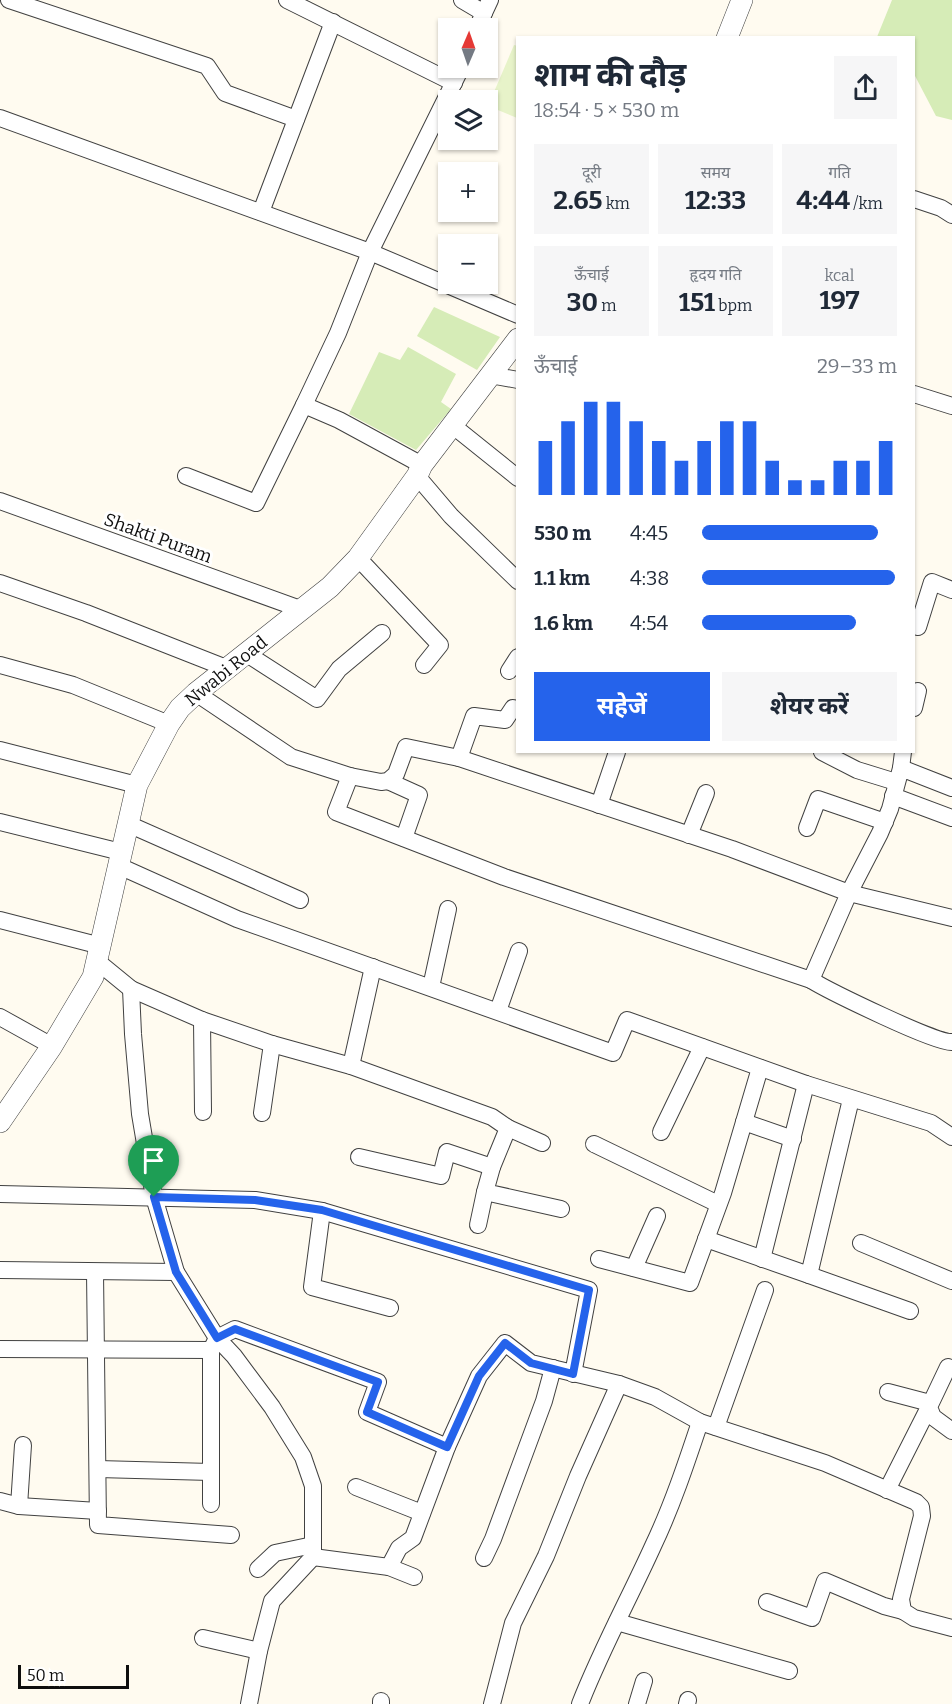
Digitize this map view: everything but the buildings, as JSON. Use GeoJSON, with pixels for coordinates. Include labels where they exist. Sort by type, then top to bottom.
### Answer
{"type":"FeatureCollection","features":[{"type":"Feature","properties":{"kind":"street"},"geometry":{"type":"LineString","coordinates":[[9,0],[207,66],[225,93],[296,119]]}},
{"type":"Feature","properties":{"kind":"street"},"geometry":{"type":"LineString","coordinates":[[287,0],[438,67]]}},
{"type":"Feature","properties":{"kind":"street"},"geometry":{"type":"LineString","coordinates":[[462,0],[484,14]]}},
{"type":"Feature","properties":{"kind":"street"},"geometry":{"type":"LineString","coordinates":[[728,36],[741,0]]}},
{"type":"Feature","properties":{"kind":"street"},"geometry":{"type":"LineString","coordinates":[[261,212],[333,22]]}},
{"type":"Feature","properties":{"kind":"street"},"geometry":{"type":"LineString","coordinates":[[186,476],[256,503],[338,333],[370,252],[457,78]]}},
{"type":"Feature","properties":{"kind":"street"},"geometry":{"type":"LineString","coordinates":[[0,118],[370,252],[516,314]]}},
{"type":"Feature","properties":{"kind":"street"},"geometry":{"type":"LineString","coordinates":[[915,199],[941,208],[952,215]]}},
{"type":"Feature","properties":{"kind":"street","name":"Nwabi Road"},"geometry":{"type":"LineString","coordinates":[[0,1122],[52,1046],[93,977],[137,785],[169,724],[180,708],[196,693],[303,610],[358,558],[419,470],[516,342]]}},
{"type":"Feature","properties":{"kind":"street"},"geometry":{"type":"LineString","coordinates":[[490,375],[516,380]]}},
{"type":"Feature","properties":{"kind":"street"},"geometry":{"type":"LineString","coordinates":[[915,394],[952,406]]}},
{"type":"Feature","properties":{"kind":"street"},"geometry":{"type":"LineString","coordinates":[[304,405],[339,420],[419,470],[451,516],[516,579]]}},
{"type":"Feature","properties":{"kind":"street"},"geometry":{"type":"LineString","coordinates":[[452,425],[516,476]]}},
{"type":"Feature","properties":{"kind":"street","name":"Shakti Puram"},"geometry":{"type":"LineString","coordinates":[[0,501],[303,610]]}},
{"type":"Feature","properties":{"kind":"street"},"geometry":{"type":"LineString","coordinates":[[358,558],[440,645],[424,664]]}},
{"type":"Feature","properties":{"kind":"street"},"geometry":{"type":"LineString","coordinates":[[915,626],[918,627],[932,582],[952,590]]}},
{"type":"Feature","properties":{"kind":"street"},"geometry":{"type":"LineString","coordinates":[[0,583],[86,613],[226,668]]}},
{"type":"Feature","properties":{"kind":"street"},"geometry":{"type":"LineString","coordinates":[[247,654],[317,699],[339,669],[382,633]]}},
{"type":"Feature","properties":{"kind":"street"},"geometry":{"type":"LineString","coordinates":[[0,665],[73,685],[169,724]]}},
{"type":"Feature","properties":{"kind":"street"},"geometry":{"type":"LineString","coordinates":[[915,704],[918,691]]}},
{"type":"Feature","properties":{"kind":"street"},"geometry":{"type":"LineString","coordinates":[[196,693],[291,757],[350,776],[381,782],[388,781],[419,795],[404,838]]}},
{"type":"Feature","properties":{"kind":"street"},"geometry":{"type":"LineString","coordinates":[[459,758],[474,716],[505,720],[513,708],[516,709]]}},
{"type":"Feature","properties":{"kind":"street"},"geometry":{"type":"LineString","coordinates":[[388,781],[396,774],[406,747],[459,758],[689,835],[849,893],[952,918]]}},
{"type":"Feature","properties":{"kind":"street"},"geometry":{"type":"LineString","coordinates":[[0,750],[137,785]]}},
{"type":"Feature","properties":{"kind":"street"},"geometry":{"type":"LineString","coordinates":[[598,805],[617,753]]}},
{"type":"Feature","properties":{"kind":"street"},"geometry":{"type":"LineString","coordinates":[[824,753],[857,770],[898,774],[952,788]]}},
{"type":"Feature","properties":{"kind":"street"},"geometry":{"type":"LineString","coordinates":[[898,774],[952,818]]}},
{"type":"Feature","properties":{"kind":"street"},"geometry":{"type":"LineString","coordinates":[[811,980],[849,893],[885,822],[898,774]]}},
{"type":"Feature","properties":{"kind":"street"},"geometry":{"type":"LineString","coordinates":[[350,776],[336,812],[504,877],[811,980],[827,990],[925,1034],[948,1043],[952,1042]]}},
{"type":"Feature","properties":{"kind":"street"},"geometry":{"type":"LineString","coordinates":[[689,835],[706,793]]}},
{"type":"Feature","properties":{"kind":"street"},"geometry":{"type":"LineString","coordinates":[[807,828],[818,799],[885,822]]}},
{"type":"Feature","properties":{"kind":"street"},"geometry":{"type":"LineString","coordinates":[[0,822],[120,859],[237,919],[613,1053],[627,1020],[807,1084],[931,1123],[952,1137]]}},
{"type":"Feature","properties":{"kind":"street"},"geometry":{"type":"LineString","coordinates":[[128,824],[300,900]]}},
{"type":"Feature","properties":{"kind":"street"},"geometry":{"type":"LineString","coordinates":[[431,987],[448,909]]}},
{"type":"Feature","properties":{"kind":"street"},"geometry":{"type":"LineString","coordinates":[[0,920],[99,954],[131,989],[202,1020],[272,1044],[351,1066],[492,1117],[508,1128],[542,1143]]}},
{"type":"Feature","properties":{"kind":"street"},"geometry":{"type":"LineString","coordinates":[[498,1011],[519,951]]}},
{"type":"Feature","properties":{"kind":"street"},"geometry":{"type":"LineString","coordinates":[[351,1066],[373,967]]}},
{"type":"Feature","properties":{"kind":"street"},"geometry":{"type":"LineString","coordinates":[[131,989],[140,1114],[154,1197],[176,1272],[214,1344],[211,1504]]}},
{"type":"Feature","properties":{"kind":"street"},"geometry":{"type":"LineString","coordinates":[[0,1017],[52,1046]]}},
{"type":"Feature","properties":{"kind":"street"},"geometry":{"type":"LineString","coordinates":[[202,1020],[203,1112]]}},
{"type":"Feature","properties":{"kind":"street"},"geometry":{"type":"LineString","coordinates":[[262,1113],[272,1044]]}},
{"type":"Feature","properties":{"kind":"street"},"geometry":{"type":"LineString","coordinates":[[661,1132],[702,1047]]}},
{"type":"Feature","properties":{"kind":"street"},"geometry":{"type":"LineString","coordinates":[[599,1259],[690,1283],[718,1204],[760,1068]]}},
{"type":"Feature","properties":{"kind":"street"},"geometry":{"type":"LineString","coordinates":[[762,1259],[807,1084]]}},
{"type":"Feature","properties":{"kind":"street"},"geometry":{"type":"LineString","coordinates":[[809,1275],[851,1098]]}},
{"type":"Feature","properties":{"kind":"street"},"geometry":{"type":"LineString","coordinates":[[744,1122],[793,1139]]}},
{"type":"Feature","properties":{"kind":"street"},"geometry":{"type":"LineString","coordinates":[[478,1225],[492,1167],[508,1128]]}},
{"type":"Feature","properties":{"kind":"street"},"geometry":{"type":"LineString","coordinates":[[594,1144],[718,1204]]}},
{"type":"Feature","properties":{"kind":"street"},"geometry":{"type":"LineString","coordinates":[[359,1157],[441,1176],[447,1152],[492,1167]]}},
{"type":"Feature","properties":{"kind":"street"},"geometry":{"type":"LineString","coordinates":[[485,1192],[561,1209]]}},
{"type":"Feature","properties":{"kind":"street"},"geometry":{"type":"LineString","coordinates":[[0,1194],[255,1200],[322,1210],[589,1290],[573,1374]]}},
{"type":"Feature","properties":{"kind":"street"},"geometry":{"type":"LineString","coordinates":[[322,1210],[312,1287],[390,1308]]}},
{"type":"Feature","properties":{"kind":"street"},"geometry":{"type":"LineString","coordinates":[[634,1268],[657,1216]]}},
{"type":"Feature","properties":{"kind":"street"},"geometry":{"type":"LineString","coordinates":[[706,1239],[910,1311]]}},
{"type":"Feature","properties":{"kind":"street"},"geometry":{"type":"LineString","coordinates":[[861,1243],[952,1281]]}},
{"type":"Feature","properties":{"kind":"street"},"geometry":{"type":"LineString","coordinates":[[0,1270],[176,1272]]}},
{"type":"Feature","properties":{"kind":"street"},"geometry":{"type":"LineString","coordinates":[[95,1272],[98,1526],[231,1535]]}},
{"type":"Feature","properties":{"kind":"street"},"geometry":{"type":"LineString","coordinates":[[580,1704],[597,1662],[654,1544],[680,1480],[708,1424],[765,1290]]}},
{"type":"Feature","properties":{"kind":"street"},"geometry":{"type":"LineString","coordinates":[[0,1349],[97,1349],[214,1344],[235,1329],[378,1382],[367,1412],[447,1447]]}},
{"type":"Feature","properties":{"kind":"street"},"geometry":{"type":"LineString","coordinates":[[389,1568],[399,1548],[413,1538],[447,1447],[479,1376],[505,1343],[531,1363],[619,1384],[655,1396],[708,1424],[825,1463],[916,1502],[921,1507],[922,1516],[901,1599],[903,1611]]}},
{"type":"Feature","properties":{"kind":"street"},"geometry":{"type":"LineString","coordinates":[[214,1344],[234,1356],[272,1407],[303,1457],[313,1486],[313,1551],[272,1601],[249,1704]]}},
{"type":"Feature","properties":{"kind":"street"},"geometry":{"type":"LineString","coordinates":[[887,1490],[948,1367],[952,1369]]}},
{"type":"Feature","properties":{"kind":"street"},"geometry":{"type":"LineString","coordinates":[[484,1558],[544,1401],[554,1368]]}},
{"type":"Feature","properties":{"kind":"street"},"geometry":{"type":"LineString","coordinates":[[492,1704],[513,1623],[546,1556],[619,1384]]}},
{"type":"Feature","properties":{"kind":"street"},"geometry":{"type":"LineString","coordinates":[[888,1392],[930,1405]]}},
{"type":"Feature","properties":{"kind":"street"},"geometry":{"type":"LineString","coordinates":[[930,1405],[933,1417],[952,1431]]}},
{"type":"Feature","properties":{"kind":"street"},"geometry":{"type":"LineString","coordinates":[[20,1506],[23,1445]]}},
{"type":"Feature","properties":{"kind":"street"},"geometry":{"type":"LineString","coordinates":[[98,1469],[211,1472]]}},
{"type":"Feature","properties":{"kind":"street"},"geometry":{"type":"LineString","coordinates":[[356,1487],[422,1514]]}},
{"type":"Feature","properties":{"kind":"street"},"geometry":{"type":"LineString","coordinates":[[0,1501],[20,1506],[98,1512]]}},
{"type":"Feature","properties":{"kind":"street"},"geometry":{"type":"LineString","coordinates":[[258,1569],[275,1553],[313,1551],[389,1568],[414,1577]]}},
{"type":"Feature","properties":{"kind":"street"},"geometry":{"type":"LineString","coordinates":[[767,1602],[812,1618],[825,1581],[884,1606],[903,1611],[914,1618],[952,1628]]}},
{"type":"Feature","properties":{"kind":"street"},"geometry":{"type":"LineString","coordinates":[[617,1622],[789,1671]]}},
{"type":"Feature","properties":{"kind":"street"},"geometry":{"type":"LineString","coordinates":[[203,1638],[259,1651]]}},
{"type":"Feature","properties":{"kind":"street"},"geometry":{"type":"LineString","coordinates":[[637,1704],[644,1681]]}},
{"type":"Feature","properties":{"kind":"green space"},"geometry":{"type":"Polygon","coordinates":[[[892,0],[952,0],[952,120],[936,116],[915,76],[915,36],[877,36],[892,0]]]}},
{"type":"Feature","properties":{"kind":"green space"},"geometry":{"type":"Polygon","coordinates":[[[514,45],[516,46],[516,118],[498,110],[498,90],[495,90],[514,45]]]}},
{"type":"Feature","properties":{"kind":"green space"},"geometry":{"type":"Polygon","coordinates":[[[434,307],[500,337],[477,370],[417,336],[434,307]]]}},
{"type":"Feature","properties":{"kind":"green space"},"geometry":{"type":"Polygon","coordinates":[[[408,347],[456,374],[441,402],[451,409],[416,450],[349,414],[379,352],[400,360],[408,347]]]}},
{"type":"Feature","properties":{"kind":"route"},"geometry":{"type":"LineString","coordinates":[[154,1197],[255,1200],[322,1210],[589,1290],[573,1374],[531,1363],[505,1343],[479,1376],[447,1447],[367,1412],[378,1382],[235,1329],[217,1338],[176,1272],[154,1197]]}}]}
